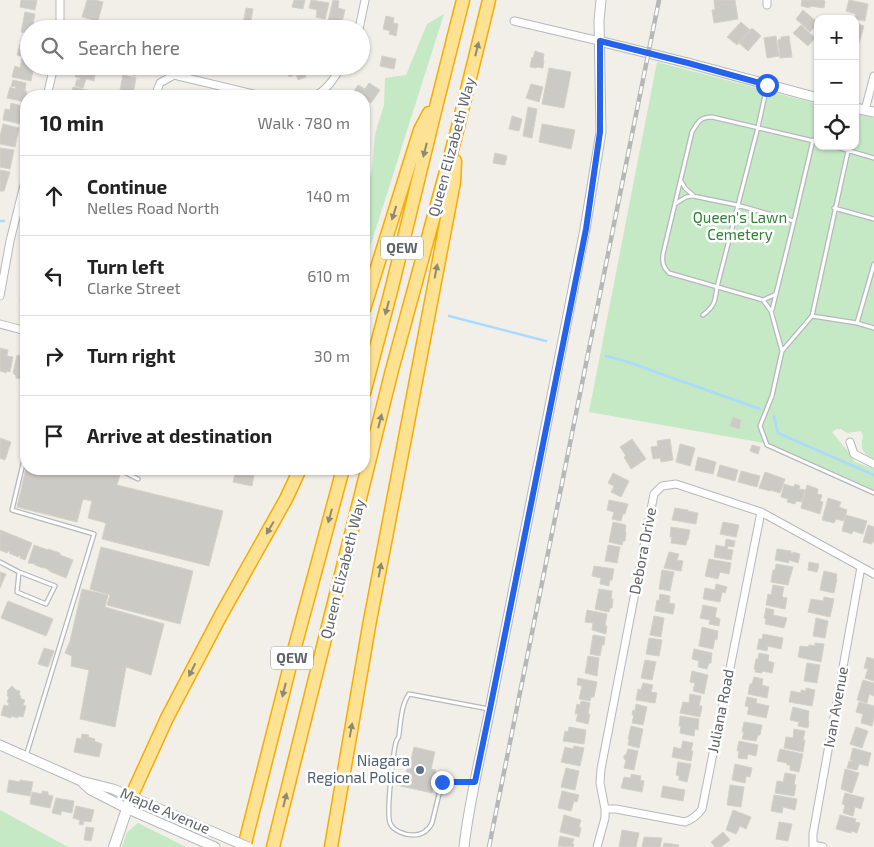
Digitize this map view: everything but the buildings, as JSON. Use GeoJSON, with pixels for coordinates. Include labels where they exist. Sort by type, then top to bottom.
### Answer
{"type":"FeatureCollection","features":[{"type":"Feature","properties":{"kind":"highway","name":"Queen Elizabeth Way"},"geometry":{"type":"LineString","coordinates":[[370,370],[463,0]]}},
{"type":"Feature","properties":{"kind":"highway","name":"Queen Elizabeth Way"},"geometry":{"type":"LineString","coordinates":[[370,459],[392,370],[457,131],[489,0]]}},
{"type":"Feature","properties":{"kind":"highway"},"geometry":{"type":"LineString","coordinates":[[370,290],[420,130],[436,103]]}},
{"type":"Feature","properties":{"kind":"highway"},"geometry":{"type":"LineString","coordinates":[[331,847],[369,626],[454,182],[457,131]]}},
{"type":"Feature","properties":{"kind":"highway"},"geometry":{"type":"LineString","coordinates":[[130,803],[167,718],[220,615],[286,499],[297,475]]}},
{"type":"Feature","properties":{"kind":"highway","name":"Queen Elizabeth Way"},"geometry":{"type":"LineString","coordinates":[[244,847],[341,475]]}},
{"type":"Feature","properties":{"kind":"highway","name":"Queen Elizabeth Way"},"geometry":{"type":"LineString","coordinates":[[273,847],[366,475]]}},
{"type":"Feature","properties":{"kind":"main road"},"geometry":{"type":"LineString","coordinates":[[114,847],[130,803]]}},
{"type":"Feature","properties":{"kind":"street"},"geometry":{"type":"LineString","coordinates":[[60,0],[60,20]]}},
{"type":"Feature","properties":{"kind":"street"},"geometry":{"type":"LineString","coordinates":[[361,20],[365,0]]}},
{"type":"Feature","properties":{"kind":"street"},"geometry":{"type":"LineString","coordinates":[[464,847],[475,782],[586,229],[600,132],[601,0]]}},
{"type":"Feature","properties":{"kind":"street"},"geometry":{"type":"LineString","coordinates":[[514,21],[688,63],[814,97]]}},
{"type":"Feature","properties":{"kind":"street"},"geometry":{"type":"LineString","coordinates":[[48,90],[52,75]]}},
{"type":"Feature","properties":{"kind":"street"},"geometry":{"type":"LineString","coordinates":[[157,90],[160,83],[174,75],[236,90]]}},
{"type":"Feature","properties":{"kind":"street"},"geometry":{"type":"LineString","coordinates":[[323,90],[336,75]]}},
{"type":"Feature","properties":{"kind":"street"},"geometry":{"type":"LineString","coordinates":[[870,111],[874,76]]}},
{"type":"Feature","properties":{"kind":"street"},"geometry":{"type":"LineString","coordinates":[[0,296],[10,240],[20,201]]}},
{"type":"Feature","properties":{"kind":"street"},"geometry":{"type":"LineString","coordinates":[[0,324],[20,329]]}},
{"type":"Feature","properties":{"kind":"street"},"geometry":{"type":"LineString","coordinates":[[850,442],[854,454],[874,464]]}},
{"type":"Feature","properties":{"kind":"street","name":"Debora Drive"},"geometry":{"type":"LineString","coordinates":[[597,847],[605,818],[600,783],[601,769],[654,494],[662,486],[676,484],[761,512],[874,574]]}},
{"type":"Feature","properties":{"kind":"street","name":"Juliana Road"},"geometry":{"type":"LineString","coordinates":[[605,808],[686,822],[697,815],[702,809],[761,512]]}},
{"type":"Feature","properties":{"kind":"street","name":"Ivan Avenue"},"geometry":{"type":"LineString","coordinates":[[813,846],[813,834],[861,566]]}},
{"type":"Feature","properties":{"kind":"street","name":"Maple Avenue"},"geometry":{"type":"LineString","coordinates":[[0,745],[80,781],[113,789],[130,803],[189,836],[215,847]]}},
{"type":"Feature","properties":{"kind":"street","name":"Maple Avenue"},"geometry":{"type":"LineString","coordinates":[[130,803],[193,824],[248,847]]}},
{"type":"Feature","properties":{"kind":"street"},"geometry":{"type":"LineString","coordinates":[[813,846],[823,847]]}},
{"type":"Feature","properties":{"kind":"lane"},"geometry":{"type":"LineString","coordinates":[[703,315],[710,310],[715,302],[717,287],[767,85]]}},
{"type":"Feature","properties":{"kind":"lane"},"geometry":{"type":"LineString","coordinates":[[771,311],[813,140],[705,117],[698,122],[692,132],[663,254],[662,262],[665,269],[670,273],[763,300],[771,311],[782,351],[772,396],[760,426],[767,444],[874,493]]}},
{"type":"Feature","properties":{"kind":"lane"},"geometry":{"type":"LineString","coordinates":[[782,351],[812,316],[848,150],[874,158]]}},
{"type":"Feature","properties":{"kind":"lane"},"geometry":{"type":"LineString","coordinates":[[681,179],[685,188],[693,196]]}},
{"type":"Feature","properties":{"kind":"lane"},"geometry":{"type":"LineString","coordinates":[[675,204],[681,199],[693,196],[737,205],[794,221]]}},
{"type":"Feature","properties":{"kind":"lane"},"geometry":{"type":"LineString","coordinates":[[834,208],[874,219]]}},
{"type":"Feature","properties":{"kind":"lane"},"geometry":{"type":"LineString","coordinates":[[857,323],[874,264]]}},
{"type":"Feature","properties":{"kind":"lane"},"geometry":{"type":"LineString","coordinates":[[763,300],[776,294]]}},
{"type":"Feature","properties":{"kind":"lane"},"geometry":{"type":"LineString","coordinates":[[812,316],[857,323],[874,328]]}},
{"type":"Feature","properties":{"kind":"lane"},"geometry":{"type":"LineString","coordinates":[[20,475],[12,510],[94,534],[26,756]]}},
{"type":"Feature","properties":{"kind":"lane"},"geometry":{"type":"LineString","coordinates":[[130,475],[138,479]]}},
{"type":"Feature","properties":{"kind":"lane"},"geometry":{"type":"LineString","coordinates":[[0,562],[19,572],[55,586],[46,604],[17,592],[19,572]]}},
{"type":"Feature","properties":{"kind":"lane"},"geometry":{"type":"LineString","coordinates":[[475,782],[442,782],[432,823],[429,829],[424,832],[414,835],[403,833],[395,830],[390,824],[388,810],[396,742],[399,736],[399,726],[404,704],[409,694],[490,709]]}},
{"type":"Feature","properties":{"kind":"green space"},"geometry":{"type":"Polygon","coordinates":[[[444,14],[370,247],[370,177],[375,134],[384,105],[385,78],[406,75],[427,24],[444,14]]]}},
{"type":"Feature","properties":{"kind":"green space","name":"Queen's Lawn Cemetery"},"geometry":{"type":"Polygon","coordinates":[[[657,62],[814,103],[814,150],[859,150],[859,115],[874,118],[874,459],[863,450],[861,431],[847,433],[837,429],[832,432],[855,462],[874,469],[874,493],[764,443],[589,412],[657,62]]]}},
{"type":"Feature","properties":{"kind":"green space"},"geometry":{"type":"Polygon","coordinates":[[[0,810],[68,847],[0,847],[0,810]]]}},
{"type":"Feature","properties":{"kind":"green space"},"geometry":{"type":"Polygon","coordinates":[[[138,823],[186,847],[122,847],[127,832],[138,823]]]}},
{"type":"Feature","properties":{"kind":"waterway"},"geometry":{"type":"LineString","coordinates":[[449,316],[546,341]]}},
{"type":"Feature","properties":{"kind":"waterway"},"geometry":{"type":"LineString","coordinates":[[606,356],[760,409]]}},
{"type":"Feature","properties":{"kind":"waterway"},"geometry":{"type":"LineString","coordinates":[[774,416],[778,433],[874,475]]}},
{"type":"Feature","properties":{"kind":"railway"},"geometry":{"type":"LineString","coordinates":[[489,847],[659,0]]}},
{"type":"Feature","properties":{"kind":"place","name":"Niagara Regional Police"},"geometry":{"type":"Point","coordinates":[420,770]}},
{"type":"Feature","properties":{"kind":"route"},"geometry":{"type":"LineString","coordinates":[[442,782],[475,782],[586,229],[600,132],[600,41],[767,85]]}}]}
